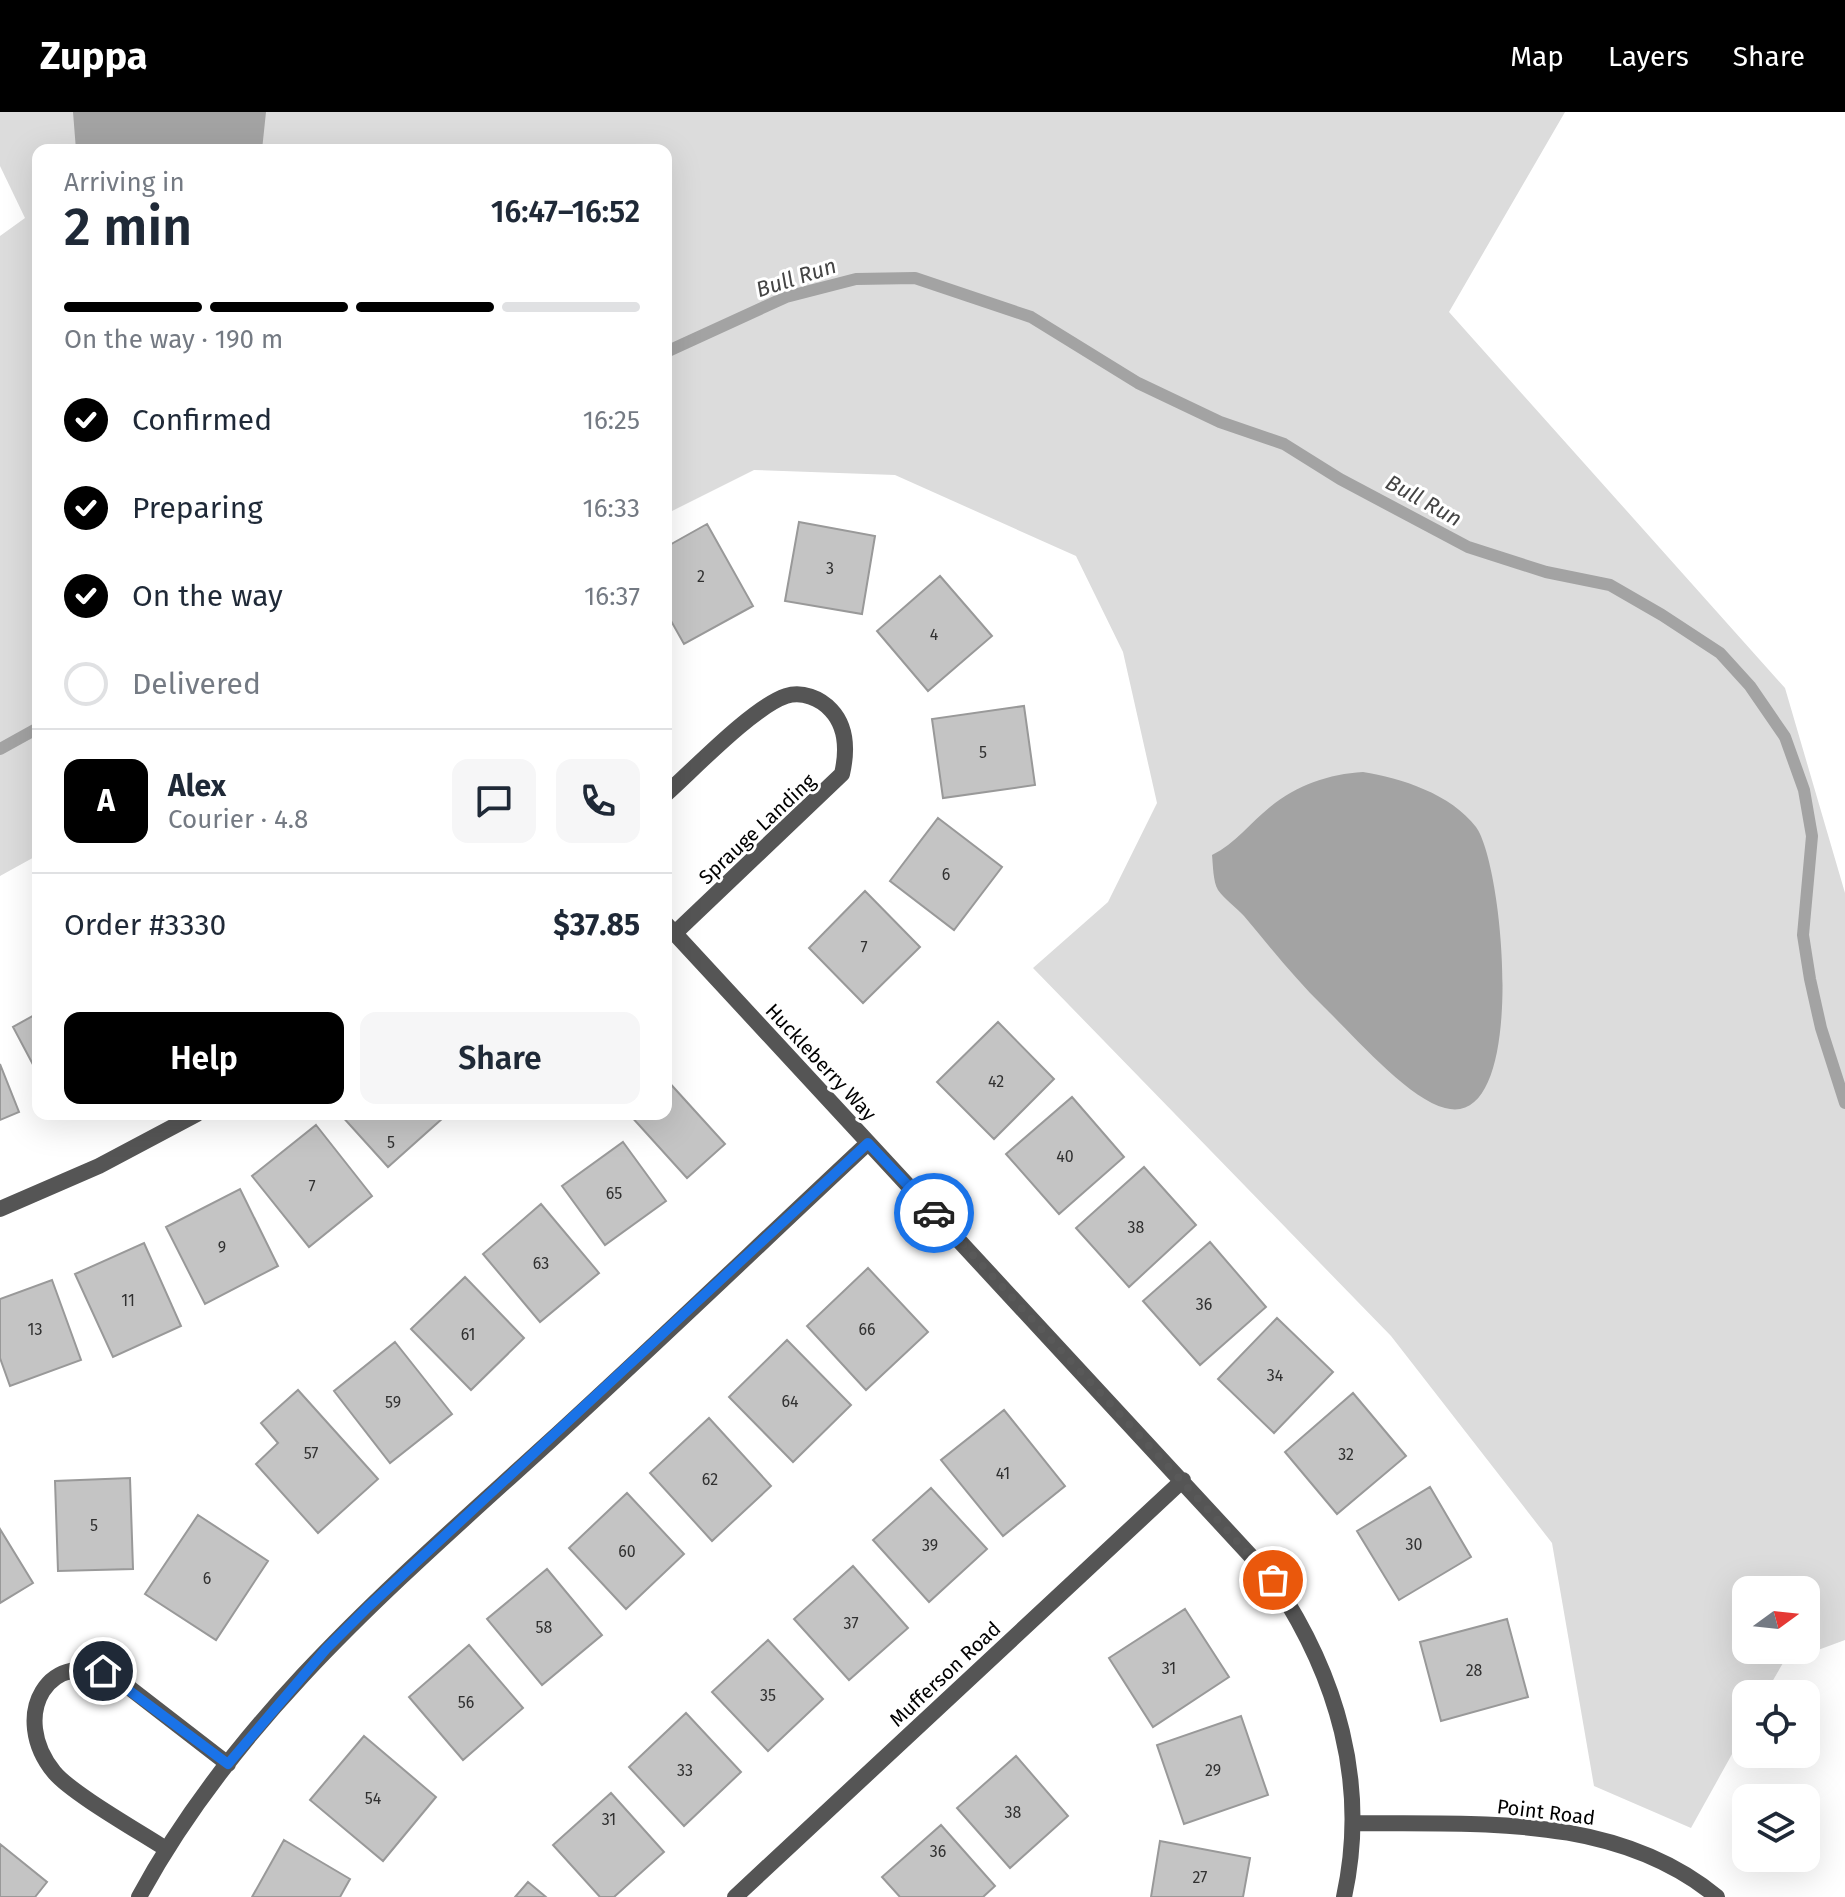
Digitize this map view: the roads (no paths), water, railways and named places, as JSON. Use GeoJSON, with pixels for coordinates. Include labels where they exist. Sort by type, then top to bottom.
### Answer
{"type":"FeatureCollection","features":[{"type":"Feature","properties":{"kind":"street","name":"Sprauge Landing"},"geometry":{"type":"LineString","coordinates":[[672,789],[767,706],[788,695],[807,695],[825,704],[838,717],[846,756],[842,774],[672,927]]}},
{"type":"Feature","properties":{"kind":"street","name":"Huckleberry Way"},"geometry":{"type":"LineString","coordinates":[[672,931],[1273,1580],[1313,1644],[1341,1727],[1355,1823],[1344,1897]]}},
{"type":"Feature","properties":{"kind":"street"},"geometry":{"type":"LineString","coordinates":[[0,1209],[112,1160],[186,1120]]}},
{"type":"Feature","properties":{"kind":"street"},"geometry":{"type":"LineString","coordinates":[[139,1897],[166,1849],[228,1764],[316,1661],[368,1607],[868,1143]]}},
{"type":"Feature","properties":{"kind":"street","name":"Mufferson Road"},"geometry":{"type":"LineString","coordinates":[[735,1897],[1183,1480]]}},
{"type":"Feature","properties":{"kind":"street"},"geometry":{"type":"LineString","coordinates":[[166,1849],[56,1775],[40,1751],[33,1726],[35,1704],[45,1685],[65,1673],[103,1671],[228,1764]]}},
{"type":"Feature","properties":{"kind":"street","name":"Point Road"},"geometry":{"type":"LineString","coordinates":[[1355,1823],[1503,1825],[1579,1834],[1622,1845],[1666,1863],[1717,1897]]}},
{"type":"Feature","properties":{"kind":"waterway","name":"Bull Run"},"geometry":{"type":"LineString","coordinates":[[672,349],[786,297],[856,279],[915,278],[1031,317],[1138,383],[1220,422],[1284,444],[1340,479],[1468,547],[1546,572],[1610,585],[1662,615],[1720,653],[1750,686],[1785,737],[1804,790],[1812,836],[1803,935],[1810,979],[1821,1028],[1845,1103]]}},
{"type":"Feature","properties":{"kind":"waterway","name":"Bull Run"},"geometry":{"type":"LineString","coordinates":[[0,749],[32,731]]}}]}
